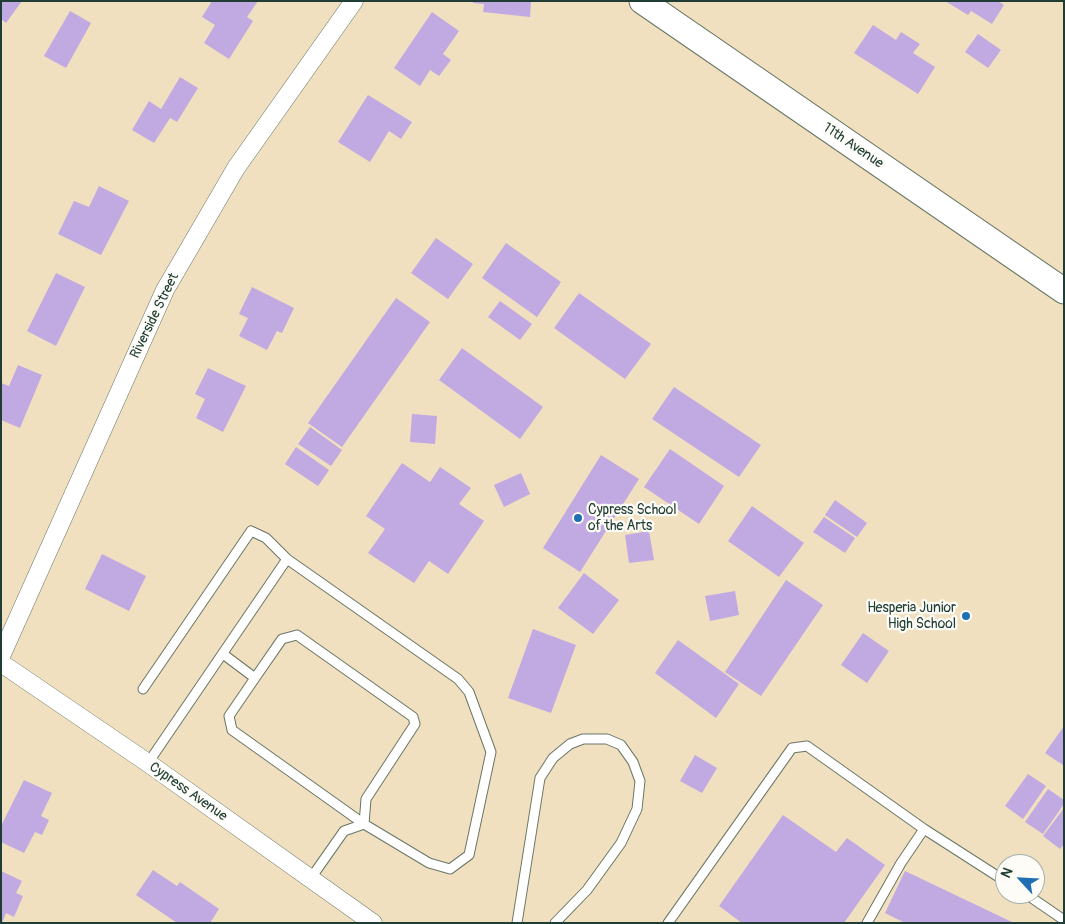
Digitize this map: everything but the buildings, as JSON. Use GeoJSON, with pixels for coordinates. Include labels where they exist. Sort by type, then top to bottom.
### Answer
{"type":"FeatureCollection","features":[{"type":"Feature","properties":{"kind":"main road","name":"11th Avenue"},"geometry":{"type":"LineString","coordinates":[[642,1],[1064,291]]}},
{"type":"Feature","properties":{"kind":"street","name":"Riverside Street"},"geometry":{"type":"LineString","coordinates":[[1,656],[165,290],[236,168],[354,1]]}},
{"type":"Feature","properties":{"kind":"street","name":"Cypress Avenue"},"geometry":{"type":"LineString","coordinates":[[1,664],[148,763],[373,923]]}},
{"type":"Feature","properties":{"kind":"lane"},"geometry":{"type":"LineString","coordinates":[[143,689],[250,531],[266,538],[287,560],[458,679],[469,692],[491,752],[469,855],[450,869],[429,863],[364,824],[232,730],[229,716],[282,639],[297,634],[413,716],[415,724],[366,799],[364,824]]}},
{"type":"Feature","properties":{"kind":"lane"},"geometry":{"type":"LineString","coordinates":[[148,763],[287,560]]}},
{"type":"Feature","properties":{"kind":"lane"},"geometry":{"type":"LineString","coordinates":[[223,654],[255,678]]}},
{"type":"Feature","properties":{"kind":"lane"},"geometry":{"type":"LineString","coordinates":[[517,923],[540,778],[553,758],[570,744],[583,739],[607,738],[620,745],[633,762],[640,781],[637,810],[621,844],[587,890],[555,923]]}},
{"type":"Feature","properties":{"kind":"lane"},"geometry":{"type":"LineString","coordinates":[[668,923],[792,748],[807,746],[924,829],[995,874]]}},
{"type":"Feature","properties":{"kind":"lane"},"geometry":{"type":"LineString","coordinates":[[311,878],[344,831],[364,824]]}},
{"type":"Feature","properties":{"kind":"lane"},"geometry":{"type":"LineString","coordinates":[[867,923],[901,863],[924,829]]}},
{"type":"Feature","properties":{"kind":"lane"},"geometry":{"type":"LineString","coordinates":[[1041,904],[1064,920]]}},
{"type":"Feature","properties":{"kind":"place","name":"Cypress School of the Arts"},"geometry":{"type":"Point","coordinates":[578,518]}},
{"type":"Feature","properties":{"kind":"place","name":"Hesperia Junior High School"},"geometry":{"type":"Point","coordinates":[966,616]}}]}
